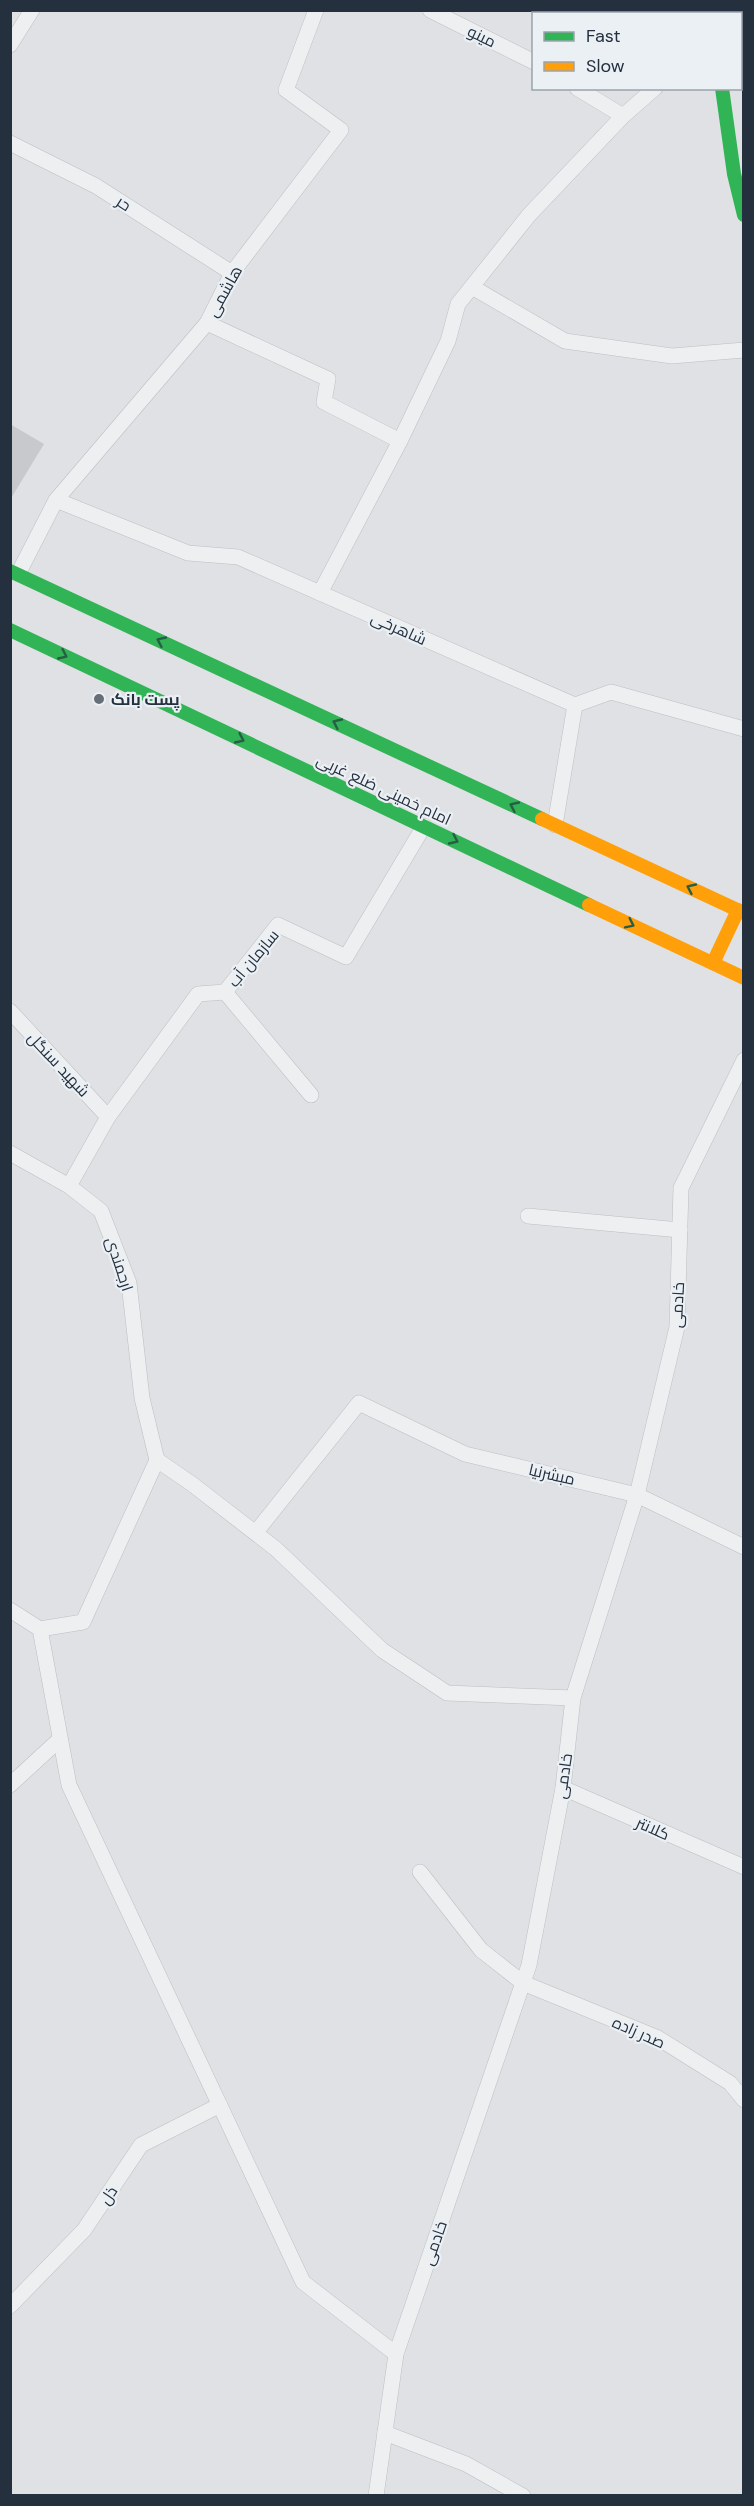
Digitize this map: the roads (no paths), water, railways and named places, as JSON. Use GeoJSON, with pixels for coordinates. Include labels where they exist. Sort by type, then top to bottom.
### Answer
{"type":"FeatureCollection","features":[{"type":"Feature","properties":{"kind":"main road"},"geometry":{"type":"LineString","coordinates":[[722,90],[739,174],[744,214]]}},
{"type":"Feature","properties":{"kind":"main road"},"geometry":{"type":"LineString","coordinates":[[14,572],[742,910],[712,963]]}},
{"type":"Feature","properties":{"kind":"main road","name":"امام خمینی ضلع غربی"},"geometry":{"type":"LineString","coordinates":[[11,631],[744,978]]}},
{"type":"Feature","properties":{"kind":"lane"},"geometry":{"type":"LineString","coordinates":[[10,45],[32,10]]}},
{"type":"Feature","properties":{"kind":"lane","name":"هاشمی"},"geometry":{"type":"LineString","coordinates":[[14,572],[56,500],[207,323],[232,273],[341,130],[286,90],[316,10]]}},
{"type":"Feature","properties":{"kind":"lane","name":"مینو"},"geometry":{"type":"LineString","coordinates":[[430,10],[532,61]]}},
{"type":"Feature","properties":{"kind":"lane"},"geometry":{"type":"LineString","coordinates":[[580,90],[623,116]]}},
{"type":"Feature","properties":{"kind":"lane"},"geometry":{"type":"LineString","coordinates":[[320,592],[400,441],[448,341],[458,304],[529,215],[623,116],[653,90]]}},
{"type":"Feature","properties":{"kind":"lane","name":"حر"},"geometry":{"type":"LineString","coordinates":[[10,143],[96,186],[232,273]]}},
{"type":"Feature","properties":{"kind":"lane"},"geometry":{"type":"LineString","coordinates":[[472,287],[565,341],[672,356],[744,350]]}},
{"type":"Feature","properties":{"kind":"lane"},"geometry":{"type":"LineString","coordinates":[[207,323],[328,379],[324,402],[400,441]]}},
{"type":"Feature","properties":{"kind":"lane","name":"شاهرخی"},"geometry":{"type":"LineString","coordinates":[[56,500],[188,553],[238,556],[575,705]]}},
{"type":"Feature","properties":{"kind":"lane"},"geometry":{"type":"LineString","coordinates":[[555,825],[575,705],[611,692],[744,729]]}},
{"type":"Feature","properties":{"kind":"lane","name":"سازمان آب"},"geometry":{"type":"LineString","coordinates":[[69,1186],[108,1117],[198,994],[225,992],[278,925],[346,957],[424,826]]}},
{"type":"Feature","properties":{"kind":"lane"},"geometry":{"type":"LineString","coordinates":[[225,992],[311,1095]]}},
{"type":"Feature","properties":{"kind":"lane","name":"شهید سنگل"},"geometry":{"type":"LineString","coordinates":[[10,1011],[108,1117]]}},
{"type":"Feature","properties":{"kind":"lane","name":"خادمی"},"geometry":{"type":"LineString","coordinates":[[376,2496],[396,2354],[529,1965],[563,1788],[573,1698],[637,1495],[677,1327],[681,1188],[744,1060]]}},
{"type":"Feature","properties":{"kind":"lane","name":"ارجمندی"},"geometry":{"type":"LineString","coordinates":[[10,1153],[69,1186],[101,1211],[129,1283],[142,1398],[157,1461]]}},
{"type":"Feature","properties":{"kind":"lane"},"geometry":{"type":"LineString","coordinates":[[528,1216],[680,1230]]}},
{"type":"Feature","properties":{"kind":"lane","name":"مبشرنیا"},"geometry":{"type":"LineString","coordinates":[[256,1532],[359,1403],[465,1454],[637,1495],[744,1547]]}},
{"type":"Feature","properties":{"kind":"lane"},"geometry":{"type":"LineString","coordinates":[[10,1610],[40,1629],[83,1622],[157,1461],[256,1532],[382,1650],[447,1693],[573,1698]]}},
{"type":"Feature","properties":{"kind":"lane"},"geometry":{"type":"LineString","coordinates":[[40,1629],[69,1785],[303,2282],[396,2354]]}},
{"type":"Feature","properties":{"kind":"lane"},"geometry":{"type":"LineString","coordinates":[[10,1785],[60,1739]]}},
{"type":"Feature","properties":{"kind":"lane","name":"کلانتر"},"geometry":{"type":"LineString","coordinates":[[563,1788],[744,1867]]}},
{"type":"Feature","properties":{"kind":"lane","name":"صدر زاده"},"geometry":{"type":"LineString","coordinates":[[420,1872],[482,1950],[523,1983],[658,2038],[730,2083],[744,2100]]}},
{"type":"Feature","properties":{"kind":"lane","name":"ذل"},"geometry":{"type":"LineString","coordinates":[[10,2306],[84,2230],[141,2145],[220,2105]]}},
{"type":"Feature","properties":{"kind":"lane"},"geometry":{"type":"LineString","coordinates":[[385,2433],[466,2464],[523,2496]]}},
{"type":"Feature","properties":{"kind":"place","name":"پست بانک"},"geometry":{"type":"Point","coordinates":[99,699]}}]}
